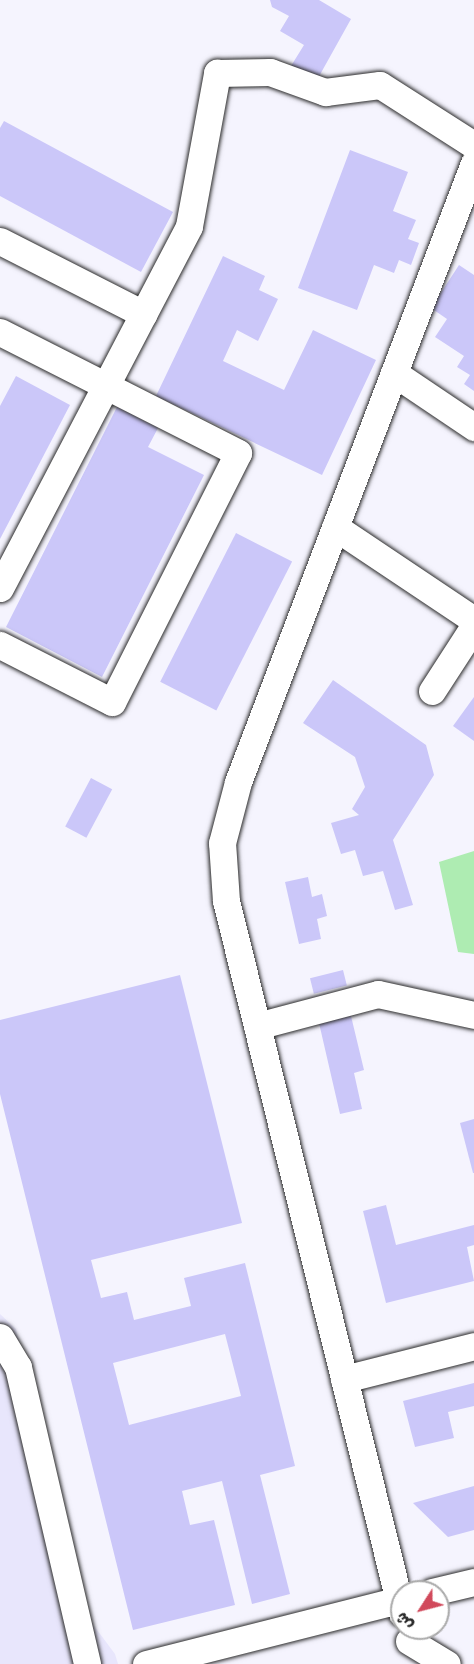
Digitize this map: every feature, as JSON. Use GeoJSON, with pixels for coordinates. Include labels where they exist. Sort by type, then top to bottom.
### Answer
{"type":"FeatureCollection","features":[{"type":"Feature","properties":{"kind":"lane"},"geometry":{"type":"LineString","coordinates":[[0,588],[189,226],[217,73],[270,72],[325,92],[380,85],[474,145]]}},
{"type":"Feature","properties":{"kind":"lane"},"geometry":{"type":"LineString","coordinates":[[395,1580],[226,901],[222,843],[238,782],[474,163]]}},
{"type":"Feature","properties":{"kind":"lane"},"geometry":{"type":"LineString","coordinates":[[0,241],[143,314]]}},
{"type":"Feature","properties":{"kind":"lane"},"geometry":{"type":"LineString","coordinates":[[0,332],[238,453],[112,702],[0,645]]}},
{"type":"Feature","properties":{"kind":"lane"},"geometry":{"type":"LineString","coordinates":[[394,373],[474,427]]}},
{"type":"Feature","properties":{"kind":"lane"},"geometry":{"type":"LineString","coordinates":[[335,527],[474,620]]}},
{"type":"Feature","properties":{"kind":"lane"},"geometry":{"type":"LineString","coordinates":[[432,691],[474,626]]}},
{"type":"Feature","properties":{"kind":"lane"},"geometry":{"type":"LineString","coordinates":[[257,1026],[378,994],[474,1015]]}},
{"type":"Feature","properties":{"kind":"lane"},"geometry":{"type":"LineString","coordinates":[[0,1337],[18,1368],[87,1664]]}},
{"type":"Feature","properties":{"kind":"lane"},"geometry":{"type":"LineString","coordinates":[[344,1379],[474,1346]]}},
{"type":"Feature","properties":{"kind":"lane"},"geometry":{"type":"LineString","coordinates":[[450,1588],[474,1582]]}},
{"type":"Feature","properties":{"kind":"lane"},"geometry":{"type":"LineString","coordinates":[[146,1664],[390,1607]]}},
{"type":"Feature","properties":{"kind":"lane"},"geometry":{"type":"LineString","coordinates":[[410,1644],[447,1664]]}},
{"type":"Feature","properties":{"kind":"shaded area"},"geometry":{"type":"Polygon","coordinates":[[[0,1314],[16,1329],[86,1615],[115,1654],[118,1664],[0,1664],[0,1314]]]}},
{"type":"Feature","properties":{"kind":"green space"},"geometry":{"type":"Polygon","coordinates":[[[474,851],[474,954],[458,952],[439,862],[474,851]]]}},
{"type":"Feature","properties":{"kind":"building"},"geometry":{"type":"Polygon","coordinates":[[[270,0],[319,0],[351,19],[317,80],[291,66],[304,45],[280,31],[289,16],[272,7],[270,0]]]}},
{"type":"Feature","properties":{"kind":"building"},"geometry":{"type":"Polygon","coordinates":[[[4,121],[173,212],[141,272],[0,196],[0,128],[4,121]]]}},
{"type":"Feature","properties":{"kind":"building"},"geometry":{"type":"Polygon","coordinates":[[[350,150],[408,172],[393,211],[416,220],[408,239],[419,243],[411,265],[399,260],[394,273],[374,265],[357,310],[298,288],[350,150]]]}},
{"type":"Feature","properties":{"kind":"building"},"geometry":{"type":"Polygon","coordinates":[[[223,256],[265,276],[259,290],[278,299],[258,341],[237,330],[223,361],[284,390],[313,330],[376,360],[322,475],[156,396],[223,256]]]}},
{"type":"Feature","properties":{"kind":"building"},"geometry":{"type":"Polygon","coordinates":[[[459,265],[474,275],[474,391],[464,384],[470,375],[457,367],[464,356],[435,337],[447,319],[431,308],[459,265]]]}},
{"type":"Feature","properties":{"kind":"building"},"geometry":{"type":"Polygon","coordinates":[[[16,376],[70,405],[0,539],[0,406],[16,376]]]}},
{"type":"Feature","properties":{"kind":"building"},"geometry":{"type":"Polygon","coordinates":[[[117,407],[158,428],[148,447],[204,475],[102,677],[6,627],[117,407]]]}},
{"type":"Feature","properties":{"kind":"building"},"geometry":{"type":"Polygon","coordinates":[[[236,533],[292,562],[216,710],[160,682],[236,533]]]}},
{"type":"Feature","properties":{"kind":"building"},"geometry":{"type":"Polygon","coordinates":[[[333,680],[426,745],[434,775],[393,840],[413,905],[395,910],[383,871],[363,876],[355,850],[341,854],[331,823],[359,815],[352,809],[365,787],[355,757],[303,723],[333,680]]]}},
{"type":"Feature","properties":{"kind":"building"},"geometry":{"type":"Polygon","coordinates":[[[474,697],[474,741],[453,726],[474,697]]]}},
{"type":"Feature","properties":{"kind":"building"},"geometry":{"type":"Polygon","coordinates":[[[91,778],[112,789],[86,838],[65,827],[91,778]]]}},
{"type":"Feature","properties":{"kind":"building"},"geometry":{"type":"Polygon","coordinates":[[[308,877],[312,897],[322,894],[327,916],[317,919],[321,939],[299,944],[285,882],[308,877]]]}},
{"type":"Feature","properties":{"kind":"building"},"geometry":{"type":"Polygon","coordinates":[[[343,970],[347,986],[314,994],[310,978],[343,970]]]}},
{"type":"Feature","properties":{"kind":"building"},"geometry":{"type":"Polygon","coordinates":[[[180,975],[242,1223],[91,1260],[101,1298],[127,1292],[134,1320],[191,1306],[184,1278],[245,1263],[295,1466],[260,1475],[290,1594],[252,1604],[222,1481],[182,1491],[190,1525],[214,1520],[235,1605],[133,1630],[0,1094],[0,1020],[180,975]],[[225,1334],[113,1363],[129,1425],[241,1396],[225,1334]]]}},
{"type":"Feature","properties":{"kind":"building"},"geometry":{"type":"Polygon","coordinates":[[[351,1016],[364,1070],[354,1073],[362,1109],[340,1114],[319,1023],[351,1016]]]}},
{"type":"Feature","properties":{"kind":"building"},"geometry":{"type":"Polygon","coordinates":[[[474,1119],[474,1173],[473,1173],[460,1123],[474,1119]]]}},
{"type":"Feature","properties":{"kind":"building"},"geometry":{"type":"Polygon","coordinates":[[[386,1205],[396,1245],[474,1225],[474,1245],[467,1247],[474,1281],[386,1303],[363,1211],[386,1205]]]}},
{"type":"Feature","properties":{"kind":"building"},"geometry":{"type":"Polygon","coordinates":[[[474,1383],[474,1406],[448,1412],[454,1438],[415,1447],[403,1401],[474,1383]]]}},
{"type":"Feature","properties":{"kind":"building"},"geometry":{"type":"Polygon","coordinates":[[[474,1486],[474,1530],[448,1537],[413,1503],[474,1486]]]}}]}
